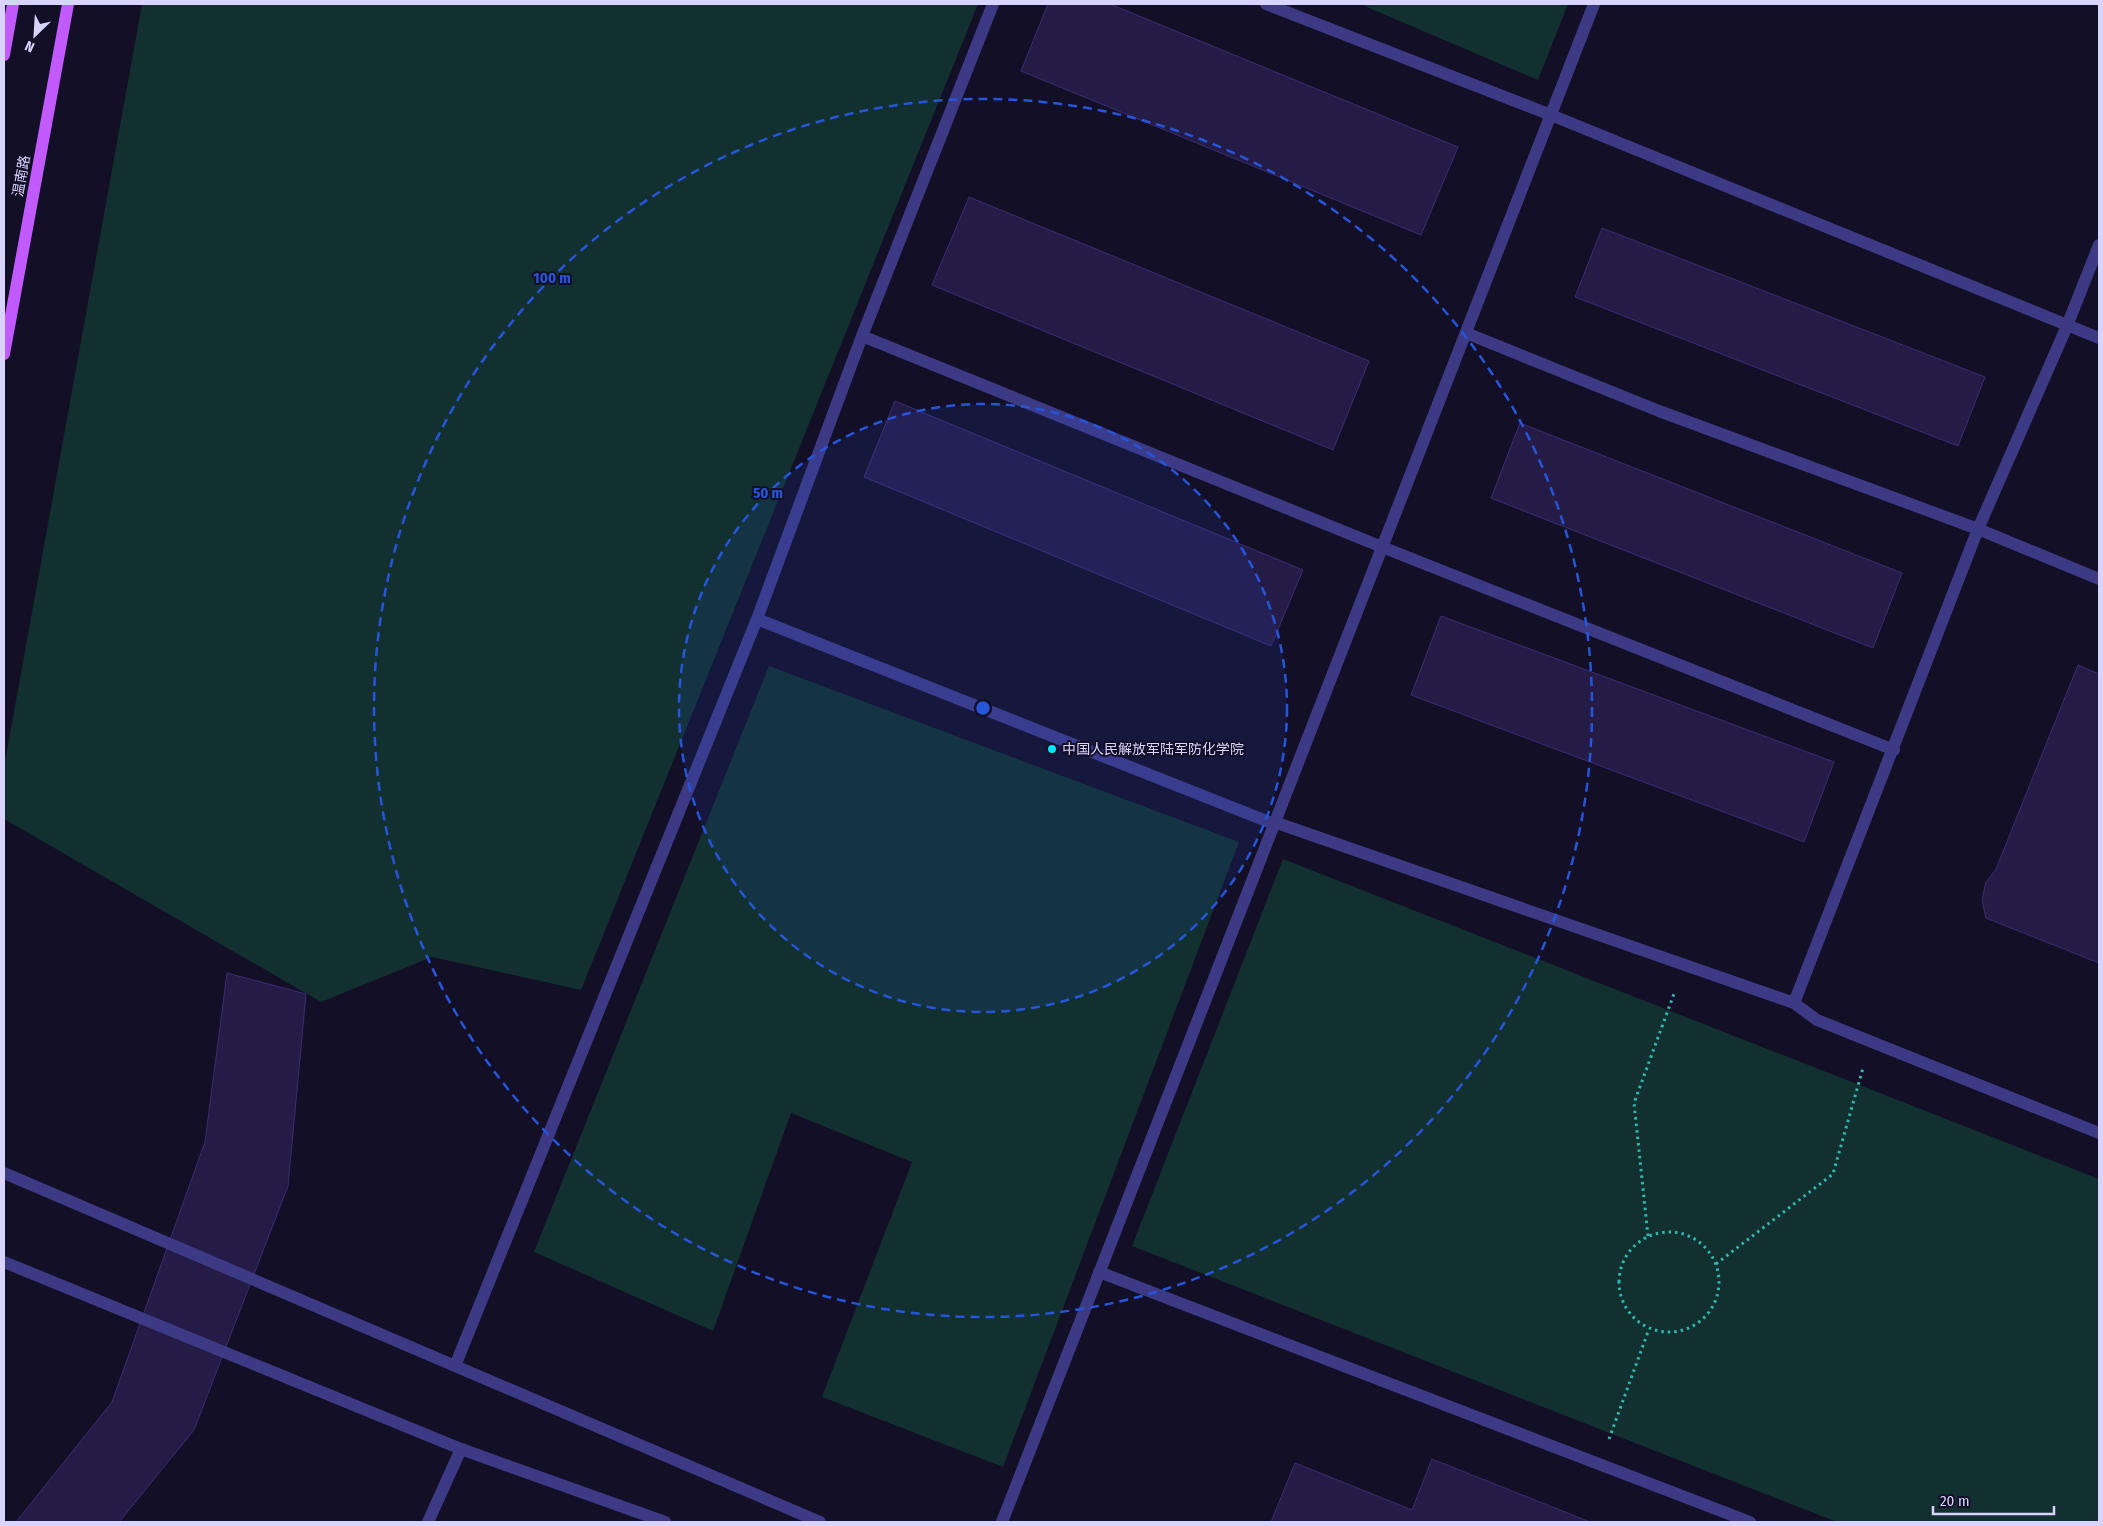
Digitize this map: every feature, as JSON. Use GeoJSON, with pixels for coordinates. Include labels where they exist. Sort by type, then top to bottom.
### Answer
{"type":"FeatureCollection","features":[{"type":"Feature","properties":{"kind":"main road"},"geometry":{"type":"LineString","coordinates":[[4,55],[13,4]]}},
{"type":"Feature","properties":{"kind":"main road","name":"温南路"},"geometry":{"type":"LineString","coordinates":[[4,354],[68,4]]}},
{"type":"Feature","properties":{"kind":"street"},"geometry":{"type":"LineString","coordinates":[[455,1366],[757,619],[862,336],[994,4]]}},
{"type":"Feature","properties":{"kind":"street"},"geometry":{"type":"LineString","coordinates":[[1266,4],[1551,115],[2099,338]]}},
{"type":"Feature","properties":{"kind":"street"},"geometry":{"type":"LineString","coordinates":[[1002,1522],[1594,4]]}},
{"type":"Feature","properties":{"kind":"street"},"geometry":{"type":"LineString","coordinates":[[1794,1003],[1978,530],[2067,326],[2099,245]]}},
{"type":"Feature","properties":{"kind":"street"},"geometry":{"type":"LineString","coordinates":[[1466,333],[1659,411],[1978,530],[2099,579]]}},
{"type":"Feature","properties":{"kind":"street"},"geometry":{"type":"LineString","coordinates":[[862,336],[1382,547],[1894,750]]}},
{"type":"Feature","properties":{"kind":"street"},"geometry":{"type":"LineString","coordinates":[[757,619],[1274,824],[1277,823],[1794,1003],[1817,1020],[2099,1133]]}},
{"type":"Feature","properties":{"kind":"street"},"geometry":{"type":"LineString","coordinates":[[4,1173],[820,1522]]}},
{"type":"Feature","properties":{"kind":"street"},"geometry":{"type":"LineString","coordinates":[[4,1262],[461,1449],[665,1522]]}},
{"type":"Feature","properties":{"kind":"street"},"geometry":{"type":"LineString","coordinates":[[1099,1272],[1750,1522]]}},
{"type":"Feature","properties":{"kind":"street"},"geometry":{"type":"LineString","coordinates":[[428,1522],[461,1449]]}},
{"type":"Feature","properties":{"kind":"path"},"geometry":{"type":"LineString","coordinates":[[1648,1236],[1634,1103],[1684,964]]}},
{"type":"Feature","properties":{"kind":"path"},"geometry":{"type":"LineString","coordinates":[[1716,1264],[1833,1174],[1871,1041]]}},
{"type":"Feature","properties":{"kind":"path"},"geometry":{"type":"LineString","coordinates":[[1663,1232],[1680,1233],[1695,1239],[1708,1250],[1716,1264],[1720,1280],[1718,1297],[1709,1312],[1698,1324],[1682,1331],[1666,1333],[1649,1329],[1635,1320],[1624,1308],[1618,1291],[1618,1275],[1623,1259],[1634,1245],[1648,1236],[1663,1232]]}},
{"type":"Feature","properties":{"kind":"path"},"geometry":{"type":"LineString","coordinates":[[1600,1465],[1649,1329]]}},
{"type":"Feature","properties":{"kind":"green space"},"geometry":{"type":"Polygon","coordinates":[[[142,4],[978,4],[581,990],[432,957],[321,1002],[4,819],[4,767],[142,4]]]}},
{"type":"Feature","properties":{"kind":"green space"},"geometry":{"type":"Polygon","coordinates":[[[1360,4],[1568,4],[1538,80],[1360,4]]]}},
{"type":"Feature","properties":{"kind":"green space"},"geometry":{"type":"Polygon","coordinates":[[[769,666],[1239,842],[1003,1467],[822,1397],[912,1162],[791,1113],[713,1331],[534,1252],[769,666]]]}},
{"type":"Feature","properties":{"kind":"green space"},"geometry":{"type":"Polygon","coordinates":[[[1283,859],[2099,1179],[2099,1522],[1837,1522],[1132,1246],[1283,859]]]}},
{"type":"Feature","properties":{"kind":"building"},"geometry":{"type":"Polygon","coordinates":[[[1048,4],[1110,4],[1458,147],[1421,235],[1021,71],[1048,4]]]}},
{"type":"Feature","properties":{"kind":"building"},"geometry":{"type":"Polygon","coordinates":[[[969,197],[1369,361],[1333,450],[932,285],[969,197]]]}},
{"type":"Feature","properties":{"kind":"building"},"geometry":{"type":"Polygon","coordinates":[[[1602,228],[1985,377],[1958,446],[1575,297],[1602,228]]]}},
{"type":"Feature","properties":{"kind":"building"},"geometry":{"type":"Polygon","coordinates":[[[895,401],[1303,570],[1271,646],[864,477],[895,401]]]}},
{"type":"Feature","properties":{"kind":"building"},"geometry":{"type":"Polygon","coordinates":[[[1520,423],[1902,573],[1873,648],[1491,498],[1520,423]]]}},
{"type":"Feature","properties":{"kind":"building"},"geometry":{"type":"Polygon","coordinates":[[[1441,616],[1834,762],[1804,842],[1411,695],[1441,616]]]}},
{"type":"Feature","properties":{"kind":"building"},"geometry":{"type":"Polygon","coordinates":[[[2078,665],[2099,674],[2099,963],[1986,918],[1982,900],[1986,882],[1996,869],[2078,665]]]}},
{"type":"Feature","properties":{"kind":"building"},"geometry":{"type":"Polygon","coordinates":[[[227,973],[306,994],[288,1186],[194,1430],[119,1522],[16,1522],[112,1402],[205,1142],[227,973]]]}},
{"type":"Feature","properties":{"kind":"building"},"geometry":{"type":"Polygon","coordinates":[[[1432,1459],[1590,1522],[1271,1522],[1295,1463],[1412,1510],[1432,1459]]]}},
{"type":"Feature","properties":{"kind":"place","name":"中国人民解放军陆军防化学院"},"geometry":{"type":"Point","coordinates":[1052,749]}}]}
